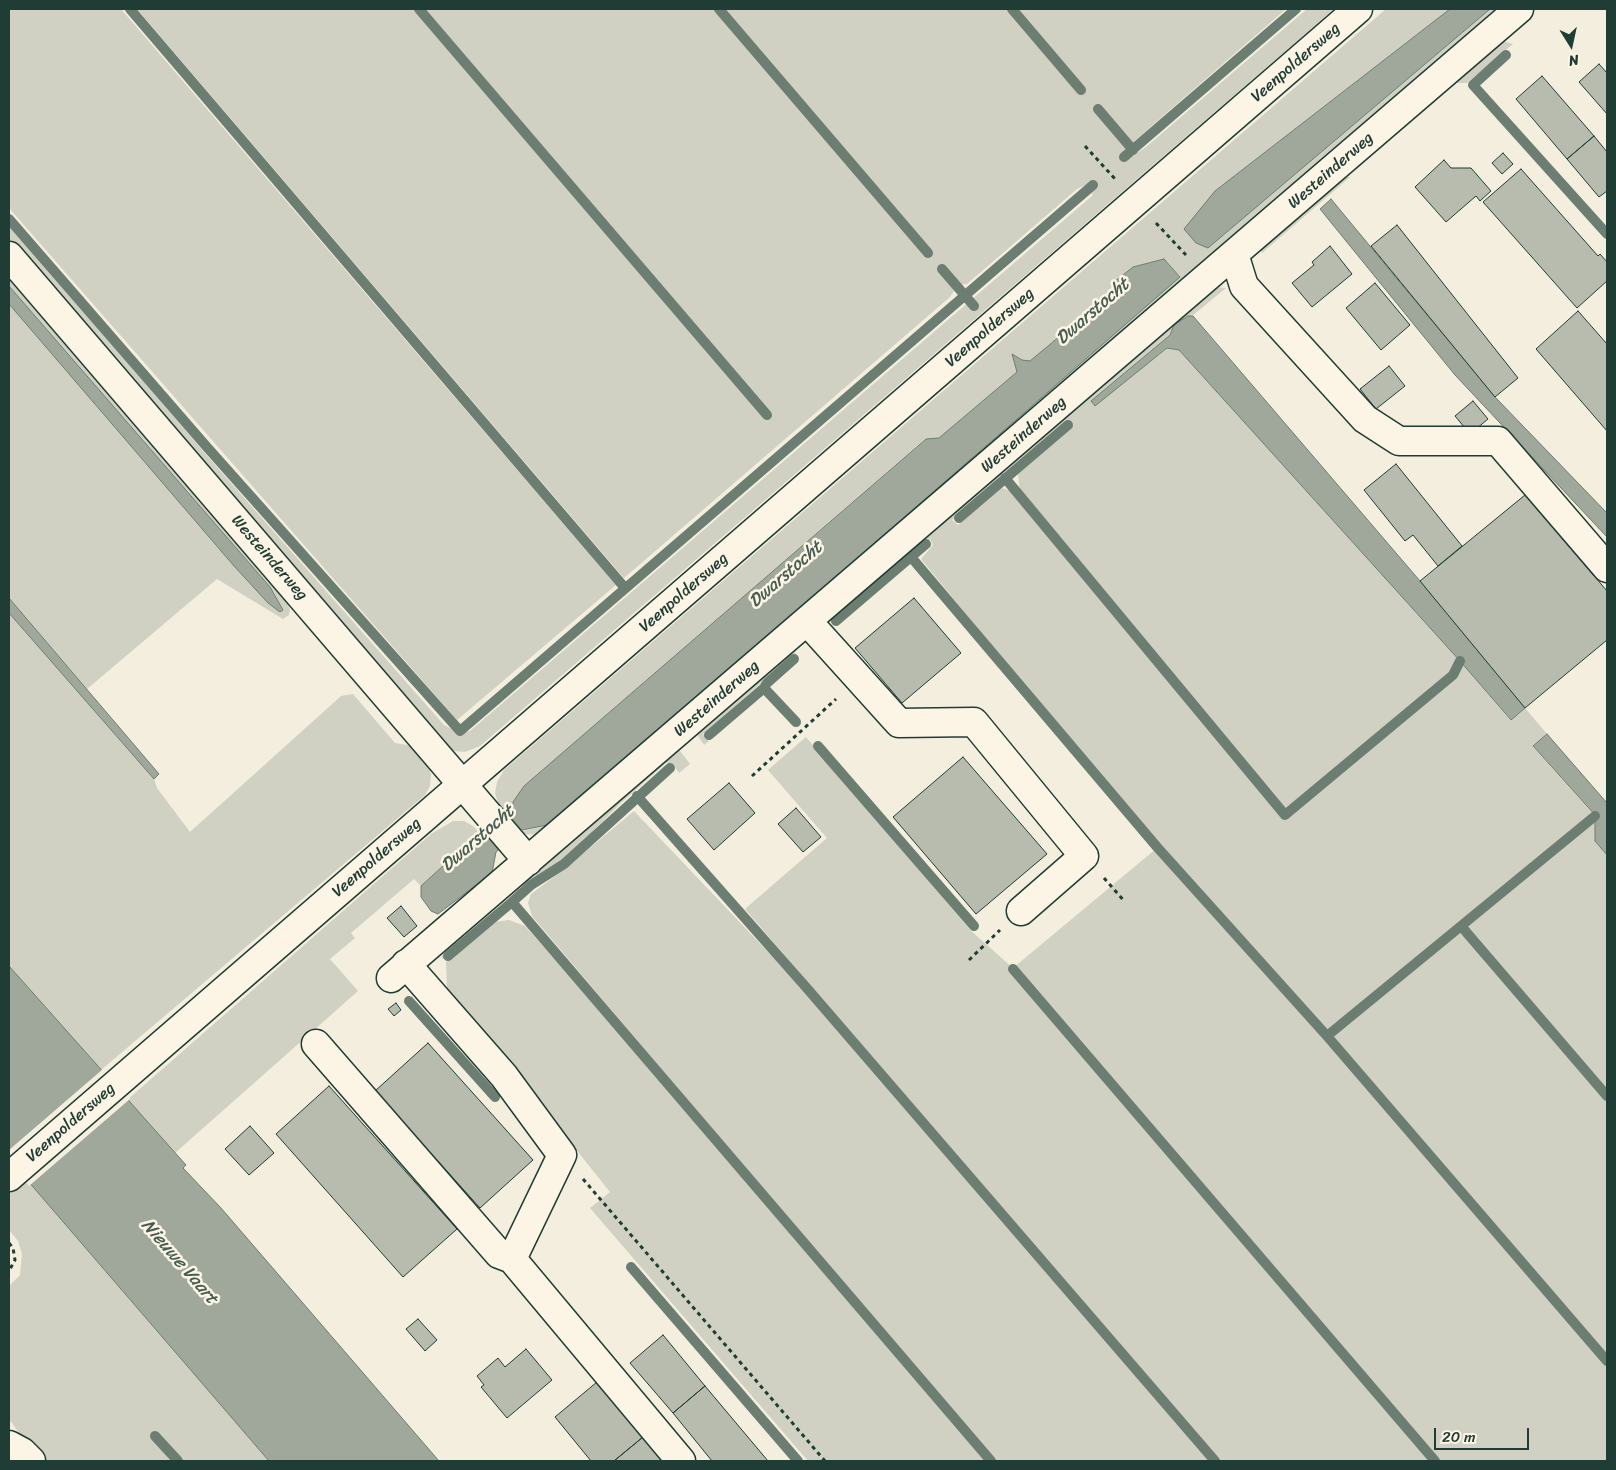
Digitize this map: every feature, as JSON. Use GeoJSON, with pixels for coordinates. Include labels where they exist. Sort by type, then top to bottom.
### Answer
{"type":"FeatureCollection","features":[{"type":"Feature","properties":{"kind":"street","name":"Veenpoldersweg"},"geometry":{"type":"LineString","coordinates":[[9,1177],[1358,9]]}},
{"type":"Feature","properties":{"kind":"street","name":"Westeinderweg"},"geometry":{"type":"LineString","coordinates":[[562,1154],[504,1076],[398,971],[1519,9]]}},
{"type":"Feature","properties":{"kind":"street"},"geometry":{"type":"LineString","coordinates":[[1234,254],[1244,286],[1365,419],[1400,441],[1498,442],[1607,568]]}},
{"type":"Feature","properties":{"kind":"street","name":"Westeinderweg"},"geometry":{"type":"LineString","coordinates":[[9,256],[528,861]]}},
{"type":"Feature","properties":{"kind":"street"},"geometry":{"type":"LineString","coordinates":[[807,621],[899,723],[974,722],[1084,856],[1021,911]]}},
{"type":"Feature","properties":{"kind":"street"},"geometry":{"type":"LineString","coordinates":[[316,1044],[499,1254],[512,1259],[681,1461]]}},
{"type":"Feature","properties":{"kind":"street"},"geometry":{"type":"LineString","coordinates":[[512,1259],[562,1154]]}},
{"type":"Feature","properties":{"kind":"street"},"geometry":{"type":"LineString","coordinates":[[9,1445],[22,1452],[31,1461]]}},
{"type":"Feature","properties":{"kind":"path"},"geometry":{"type":"LineString","coordinates":[[752,776],[858,678]]}},
{"type":"Feature","properties":{"kind":"path"},"geometry":{"type":"LineString","coordinates":[[969,960],[1021,911]]}},
{"type":"Feature","properties":{"kind":"path"},"geometry":{"type":"LineString","coordinates":[[562,1154],[824,1461]]}},
{"type":"Feature","properties":{"kind":"path"},"geometry":{"type":"LineString","coordinates":[[9,1243],[13,1248],[15,1260],[9,1271]]}},
{"type":"Feature","properties":{"kind":"shaded area"},"geometry":{"type":"Polygon","coordinates":[[[9,9],[121,9],[616,585],[457,720],[9,208],[9,9]]]}},
{"type":"Feature","properties":{"kind":"shaded area"},"geometry":{"type":"Polygon","coordinates":[[[137,9],[1286,9],[1132,143],[1123,152],[1124,157],[1128,159],[1146,147],[1307,9],[1334,9],[480,746],[465,752],[454,751],[445,747],[9,243],[9,224],[202,450],[444,725],[460,733],[470,731],[1092,196],[1093,186],[1088,184],[1077,189],[967,284],[958,285],[950,297],[624,578],[137,9]]]}},
{"type":"Feature","properties":{"kind":"shaded area"},"geometry":{"type":"Polygon","coordinates":[[[1386,9],[1450,9],[1215,191],[1208,247],[1490,9],[1507,9],[540,835],[519,832],[552,824],[1180,276],[1164,259],[1133,267],[1113,283],[1114,291],[1030,361],[1022,360],[1013,355],[1017,372],[939,438],[925,439],[524,786],[513,802],[512,818],[509,821],[500,809],[495,793],[497,782],[504,770],[1386,9]]]}},
{"type":"Feature","properties":{"kind":"shaded area"},"geometry":{"type":"Polygon","coordinates":[[[1496,39],[1513,44],[1467,83],[1456,83],[1422,110],[1496,39]]]}},
{"type":"Feature","properties":{"kind":"shaded area"},"geometry":{"type":"Polygon","coordinates":[[[1350,177],[1262,253],[1259,241],[1333,178],[1350,177]]]}},
{"type":"Feature","properties":{"kind":"shaded area"},"geometry":{"type":"Polygon","coordinates":[[[9,268],[277,573],[290,610],[289,615],[283,619],[217,579],[87,689],[9,598],[9,304],[234,566],[268,603],[283,610],[270,587],[9,286],[9,268]]]}},
{"type":"Feature","properties":{"kind":"shaded area"},"geometry":{"type":"Polygon","coordinates":[[[1214,287],[1226,288],[1192,316],[1188,316],[1174,325],[1170,334],[1091,401],[1095,405],[1168,348],[1179,350],[1460,661],[1510,720],[1525,708],[1547,734],[1533,747],[1595,816],[1595,841],[1607,855],[1607,1461],[808,1461],[590,1208],[610,1192],[447,988],[446,962],[494,922],[509,920],[525,926],[819,1255],[532,916],[528,903],[531,894],[567,867],[634,811],[806,992],[812,987],[745,909],[827,838],[768,770],[806,737],[971,931],[1013,968],[1157,848],[921,559],[933,545],[930,539],[837,616],[833,625],[824,614],[1214,287]],[[1069,420],[952,520],[958,525],[1002,488],[1011,491],[1252,774],[1020,492],[1018,474],[1073,426],[1069,420]]]}},
{"type":"Feature","properties":{"kind":"shaded area"},"geometry":{"type":"Polygon","coordinates":[[[9,613],[154,779],[157,788],[190,832],[341,696],[353,694],[395,743],[419,747],[429,764],[430,786],[425,795],[101,1070],[9,966],[9,613]]]}},
{"type":"Feature","properties":{"kind":"shaded area"},"geometry":{"type":"Polygon","coordinates":[[[789,645],[799,657],[793,655],[703,734],[709,741],[704,745],[695,731],[789,645]]]}},
{"type":"Feature","properties":{"kind":"shaded area"},"geometry":{"type":"Polygon","coordinates":[[[667,751],[680,751],[690,764],[679,773],[673,764],[666,763],[621,803],[562,862],[530,884],[443,959],[441,957],[528,883],[523,877],[667,751]]]}},
{"type":"Feature","properties":{"kind":"shaded area"},"geometry":{"type":"Polygon","coordinates":[[[453,821],[464,821],[473,826],[486,840],[466,845],[421,886],[414,879],[351,933],[355,938],[330,959],[358,991],[175,1153],[127,1100],[431,834],[453,821]]]}},
{"type":"Feature","properties":{"kind":"shaded area"},"geometry":{"type":"Polygon","coordinates":[[[9,1159],[269,1461],[39,1461],[9,1419],[9,1286],[20,1275],[22,1254],[18,1241],[9,1230],[9,1159]]]}},
{"type":"Feature","properties":{"kind":"water"},"geometry":{"type":"Polygon","coordinates":[[[1450,9],[1490,9],[1208,248],[1196,243],[1184,229],[1215,191],[1450,9]]]}},
{"type":"Feature","properties":{"kind":"water"},"geometry":{"type":"Polygon","coordinates":[[[1331,199],[1495,397],[1607,513],[1607,537],[1455,375],[1320,209],[1331,199]]]}},
{"type":"Feature","properties":{"kind":"water","name":"Dwarstocht"},"geometry":{"type":"Polygon","coordinates":[[[1164,259],[1180,277],[552,824],[522,830],[496,852],[492,873],[438,914],[431,911],[421,897],[421,886],[466,845],[486,840],[512,818],[513,802],[524,786],[926,439],[939,438],[1017,372],[1012,354],[1022,360],[1030,361],[1114,291],[1113,283],[1133,267],[1164,259]]]}},
{"type":"Feature","properties":{"kind":"water"},"geometry":{"type":"Polygon","coordinates":[[[9,286],[270,587],[283,610],[280,612],[268,603],[234,566],[9,304],[9,286]]]}},
{"type":"Feature","properties":{"kind":"water"},"geometry":{"type":"Polygon","coordinates":[[[1188,316],[1193,316],[1420,581],[1525,708],[1511,720],[1179,350],[1167,348],[1095,406],[1091,401],[1170,335],[1174,325],[1188,316]]]}},
{"type":"Feature","properties":{"kind":"water"},"geometry":{"type":"Polygon","coordinates":[[[9,598],[159,774],[154,779],[9,613],[9,598]]]}},
{"type":"Feature","properties":{"kind":"water"},"geometry":{"type":"Polygon","coordinates":[[[1547,734],[1607,803],[1607,855],[1595,841],[1595,815],[1533,746],[1547,734]]]}},
{"type":"Feature","properties":{"kind":"water","name":"Nieuwe Vaart"},"geometry":{"type":"Polygon","coordinates":[[[9,966],[186,1165],[183,1168],[221,1208],[439,1461],[269,1461],[9,1159],[9,966]]]}},
{"type":"Feature","properties":{"kind":"pier"},"geometry":{"type":"Polygon","coordinates":[[[103,1069],[130,1099],[29,1186],[9,1163],[9,1150],[103,1069]]]}},
{"type":"Feature","properties":{"kind":"building"},"geometry":{"type":"Polygon","coordinates":[[[1599,64],[1607,73],[1607,114],[1579,82],[1599,64]]]}},
{"type":"Feature","properties":{"kind":"building"},"geometry":{"type":"Polygon","coordinates":[[[1542,76],[1594,136],[1567,159],[1516,99],[1542,76]]]}},
{"type":"Feature","properties":{"kind":"building"},"geometry":{"type":"Polygon","coordinates":[[[1594,136],[1607,152],[1607,191],[1599,197],[1567,159],[1594,136]]]}},
{"type":"Feature","properties":{"kind":"building"},"geometry":{"type":"Polygon","coordinates":[[[1503,153],[1513,164],[1502,174],[1492,163],[1503,153]]]}},
{"type":"Feature","properties":{"kind":"building"},"geometry":{"type":"Polygon","coordinates":[[[1444,160],[1451,168],[1471,168],[1491,191],[1480,201],[1476,196],[1446,222],[1415,187],[1444,160]]]}},
{"type":"Feature","properties":{"kind":"building"},"geometry":{"type":"Polygon","coordinates":[[[1521,169],[1598,256],[1600,254],[1607,262],[1607,281],[1577,308],[1483,202],[1521,169]]]}},
{"type":"Feature","properties":{"kind":"building"},"geometry":{"type":"Polygon","coordinates":[[[1397,225],[1518,378],[1495,397],[1371,246],[1397,225]]]}},
{"type":"Feature","properties":{"kind":"building"},"geometry":{"type":"Polygon","coordinates":[[[1330,246],[1352,274],[1312,307],[1292,283],[1314,265],[1312,262],[1330,246]]]}},
{"type":"Feature","properties":{"kind":"building"},"geometry":{"type":"Polygon","coordinates":[[[1375,283],[1410,325],[1381,350],[1346,308],[1375,283]]]}},
{"type":"Feature","properties":{"kind":"building"},"geometry":{"type":"Polygon","coordinates":[[[1578,311],[1607,344],[1607,431],[1536,349],[1578,311]]]}},
{"type":"Feature","properties":{"kind":"building"},"geometry":{"type":"Polygon","coordinates":[[[1389,366],[1405,386],[1376,409],[1360,389],[1389,366]]]}},
{"type":"Feature","properties":{"kind":"building"},"geometry":{"type":"Polygon","coordinates":[[[1473,401],[1488,419],[1470,434],[1455,416],[1473,401]]]}},
{"type":"Feature","properties":{"kind":"building"},"geometry":{"type":"Polygon","coordinates":[[[1396,464],[1462,546],[1438,566],[1413,535],[1405,541],[1364,490],[1396,464]]]}},
{"type":"Feature","properties":{"kind":"building"},"geometry":{"type":"Polygon","coordinates":[[[1525,495],[1607,591],[1607,640],[1525,708],[1420,581],[1525,495]]]}},
{"type":"Feature","properties":{"kind":"building"},"geometry":{"type":"Polygon","coordinates":[[[914,598],[961,653],[902,703],[855,648],[914,598]]]}},
{"type":"Feature","properties":{"kind":"building"},"geometry":{"type":"Polygon","coordinates":[[[963,757],[1047,854],[976,914],[893,817],[963,757]]]}},
{"type":"Feature","properties":{"kind":"building"},"geometry":{"type":"Polygon","coordinates":[[[729,783],[755,813],[714,850],[687,819],[729,783]]]}},
{"type":"Feature","properties":{"kind":"building"},"geometry":{"type":"Polygon","coordinates":[[[796,808],[821,837],[803,852],[778,824],[796,808]]]}},
{"type":"Feature","properties":{"kind":"building"},"geometry":{"type":"Polygon","coordinates":[[[401,906],[417,926],[404,937],[387,918],[401,906]]]}},
{"type":"Feature","properties":{"kind":"building"},"geometry":{"type":"Polygon","coordinates":[[[396,1003],[401,1010],[394,1016],[388,1009],[396,1003]]]}},
{"type":"Feature","properties":{"kind":"building"},"geometry":{"type":"Polygon","coordinates":[[[428,1043],[533,1160],[480,1208],[375,1091],[428,1043]]]}},
{"type":"Feature","properties":{"kind":"building"},"geometry":{"type":"Polygon","coordinates":[[[329,1086],[457,1229],[403,1277],[276,1134],[329,1086]]]}},
{"type":"Feature","properties":{"kind":"building"},"geometry":{"type":"Polygon","coordinates":[[[250,1126],[274,1153],[249,1175],[225,1149],[250,1126]]]}},
{"type":"Feature","properties":{"kind":"building"},"geometry":{"type":"Polygon","coordinates":[[[418,1319],[437,1340],[425,1351],[406,1329],[418,1319]]]}},
{"type":"Feature","properties":{"kind":"building"},"geometry":{"type":"Polygon","coordinates":[[[663,1335],[705,1386],[673,1413],[630,1363],[663,1335]]]}},
{"type":"Feature","properties":{"kind":"building"},"geometry":{"type":"Polygon","coordinates":[[[526,1349],[552,1380],[507,1418],[481,1387],[484,1385],[477,1376],[498,1358],[505,1367],[526,1349]]]}},
{"type":"Feature","properties":{"kind":"building"},"geometry":{"type":"Polygon","coordinates":[[[597,1382],[643,1437],[614,1461],[591,1461],[555,1417],[597,1382]]]}},
{"type":"Feature","properties":{"kind":"building"},"geometry":{"type":"Polygon","coordinates":[[[705,1386],[768,1461],[712,1461],[673,1413],[705,1386]]]}},
{"type":"Feature","properties":{"kind":"building"},"geometry":{"type":"Polygon","coordinates":[[[643,1437],[662,1461],[614,1461],[643,1437]]]}},
{"type":"Feature","properties":{"kind":"waterway"},"geometry":{"type":"LineString","coordinates":[[130,9],[625,588]]}},
{"type":"Feature","properties":{"kind":"waterway"},"geometry":{"type":"LineString","coordinates":[[419,9],[767,415]]}},
{"type":"Feature","properties":{"kind":"waterway"},"geometry":{"type":"LineString","coordinates":[[719,9],[928,253]]}},
{"type":"Feature","properties":{"kind":"waterway"},"geometry":{"type":"LineString","coordinates":[[1012,9],[1081,90]]}},
{"type":"Feature","properties":{"kind":"waterway"},"geometry":{"type":"LineString","coordinates":[[1124,157],[1296,9]]}},
{"type":"Feature","properties":{"kind":"waterway"},"geometry":{"type":"LineString","coordinates":[[1506,55],[1473,85],[1607,234]]}},
{"type":"Feature","properties":{"kind":"waterway"},"geometry":{"type":"LineString","coordinates":[[1098,109],[1133,150]]}},
{"type":"Feature","properties":{"kind":"waterway"},"geometry":{"type":"LineString","coordinates":[[9,219],[206,446],[460,731],[1093,185]]}},
{"type":"Feature","properties":{"kind":"waterway"},"geometry":{"type":"LineString","coordinates":[[942,269],[974,306]]}},
{"type":"Feature","properties":{"kind":"waterway"},"geometry":{"type":"LineString","coordinates":[[959,518],[1068,425]]}},
{"type":"Feature","properties":{"kind":"waterway"},"geometry":{"type":"LineString","coordinates":[[1005,478],[1285,815],[1453,675],[1460,661]]}},
{"type":"Feature","properties":{"kind":"waterway"},"geometry":{"type":"LineString","coordinates":[[836,621],[926,544]]}},
{"type":"Feature","properties":{"kind":"waterway"},"geometry":{"type":"LineString","coordinates":[[911,557],[1157,847],[1327,1036],[1607,1361]]}},
{"type":"Feature","properties":{"kind":"waterway"},"geometry":{"type":"LineString","coordinates":[[764,688],[767,683],[794,659]]}},
{"type":"Feature","properties":{"kind":"waterway"},"geometry":{"type":"LineString","coordinates":[[709,735],[764,688],[796,722]]}},
{"type":"Feature","properties":{"kind":"waterway"},"geometry":{"type":"LineString","coordinates":[[818,746],[974,926]]}},
{"type":"Feature","properties":{"kind":"waterway"},"geometry":{"type":"LineString","coordinates":[[512,902],[531,885],[564,864],[670,768]]}},
{"type":"Feature","properties":{"kind":"waterway"},"geometry":{"type":"LineString","coordinates":[[637,796],[805,986],[1215,1461]]}},
{"type":"Feature","properties":{"kind":"waterway"},"geometry":{"type":"LineString","coordinates":[[1327,1036],[1595,816]]}},
{"type":"Feature","properties":{"kind":"waterway"},"geometry":{"type":"LineString","coordinates":[[448,956],[512,902],[991,1461]]}},
{"type":"Feature","properties":{"kind":"waterway"},"geometry":{"type":"LineString","coordinates":[[1461,926],[1607,1096]]}},
{"type":"Feature","properties":{"kind":"waterway"},"geometry":{"type":"LineString","coordinates":[[1013,969],[1435,1461]]}},
{"type":"Feature","properties":{"kind":"waterway"},"geometry":{"type":"LineString","coordinates":[[409,1001],[495,1097]]}},
{"type":"Feature","properties":{"kind":"waterway"},"geometry":{"type":"LineString","coordinates":[[631,1267],[798,1461]]}},
{"type":"Feature","properties":{"kind":"waterway"},"geometry":{"type":"LineString","coordinates":[[155,1436],[178,1461]]}}]}
